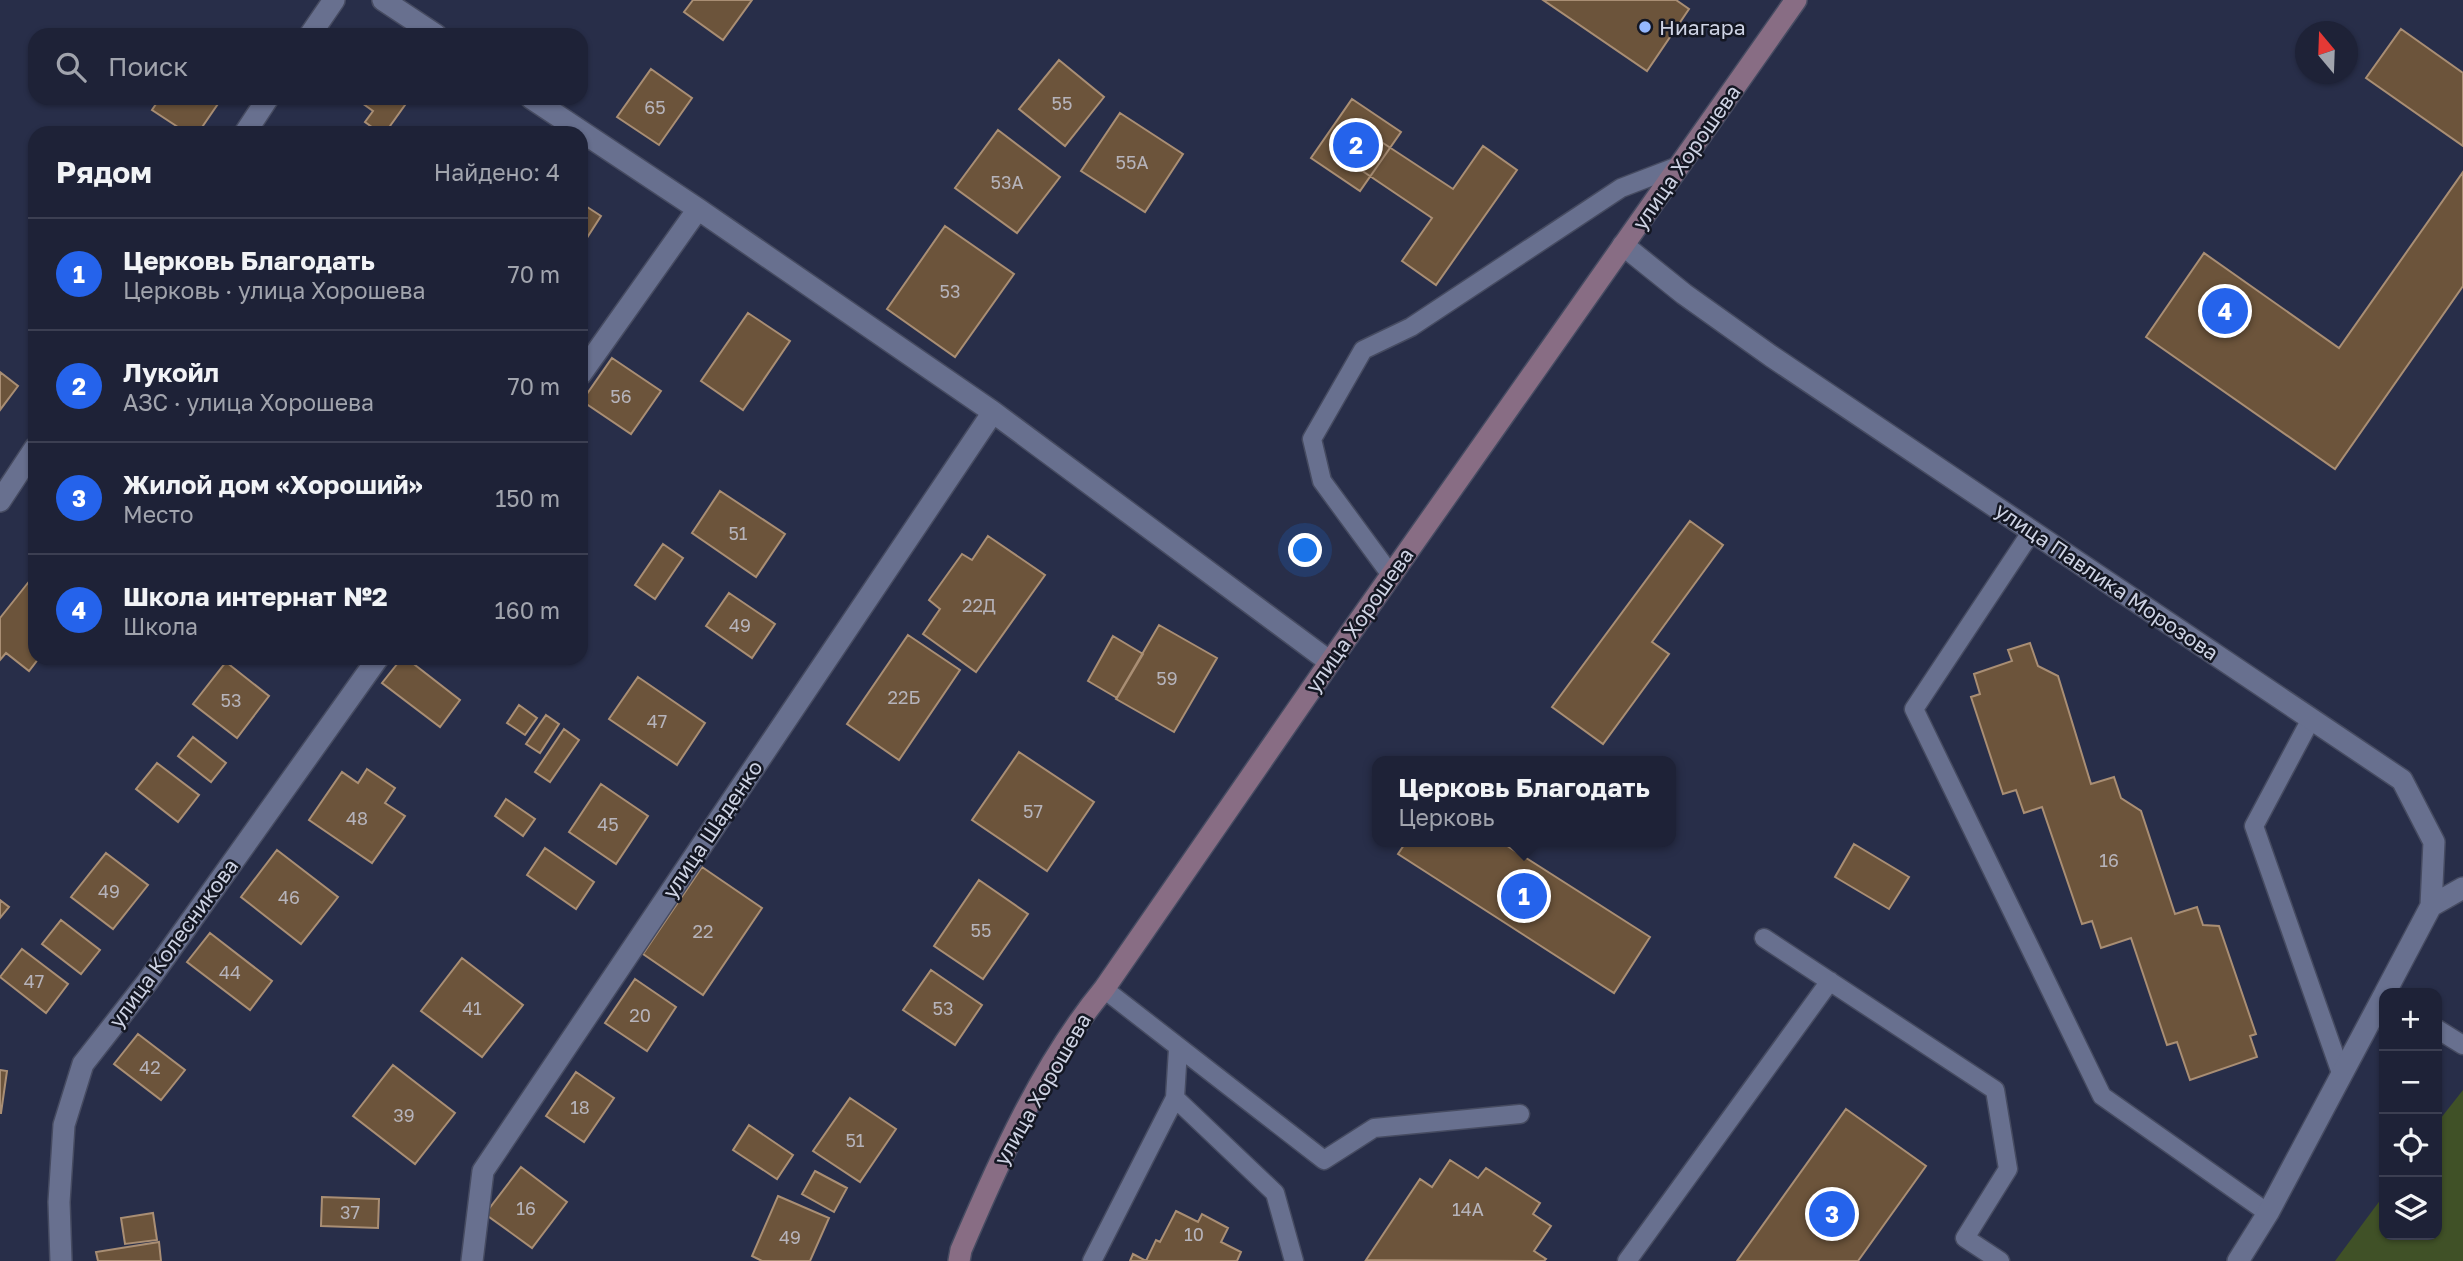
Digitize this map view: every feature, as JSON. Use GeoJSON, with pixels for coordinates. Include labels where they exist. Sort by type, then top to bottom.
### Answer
{"type":"FeatureCollection","features":[{"type":"Feature","properties":{"kind":"main road","name":"улица Хорошева"},"geometry":{"type":"LineString","coordinates":[[959,1261],[961,1250],[993,1174],[1081,1017],[1104,989],[1330,662],[1796,0]]}},
{"type":"Feature","properties":{"kind":"street"},"geometry":{"type":"LineString","coordinates":[[315,28],[334,0]]}},
{"type":"Feature","properties":{"kind":"street"},"geometry":{"type":"LineString","coordinates":[[383,0],[425,28]]}},
{"type":"Feature","properties":{"kind":"street"},"geometry":{"type":"LineString","coordinates":[[250,126],[263,105]]}},
{"type":"Feature","properties":{"kind":"street"},"geometry":{"type":"LineString","coordinates":[[542,105],[573,126]]}},
{"type":"Feature","properties":{"kind":"street"},"geometry":{"type":"LineString","coordinates":[[588,136],[993,412],[1330,662]]}},
{"type":"Feature","properties":{"kind":"street"},"geometry":{"type":"LineString","coordinates":[[588,363],[698,209]]}},
{"type":"Feature","properties":{"kind":"street","name":"улица Павлика Морозова"},"geometry":{"type":"LineString","coordinates":[[1623,245],[1684,294],[1772,356],[2402,780],[2434,842],[2431,906],[2388,988]]}},
{"type":"Feature","properties":{"kind":"street","name":"улица Шаденко"},"geometry":{"type":"LineString","coordinates":[[472,1261],[483,1171],[993,412]]}},
{"type":"Feature","properties":{"kind":"street"},"geometry":{"type":"LineString","coordinates":[[0,501],[28,459]]}},
{"type":"Feature","properties":{"kind":"street","name":"улица Колесникова"},"geometry":{"type":"LineString","coordinates":[[61,1261],[59,1202],[64,1125],[83,1064],[148,981],[373,665]]}},
{"type":"Feature","properties":{"kind":"street"},"geometry":{"type":"LineString","coordinates":[[2431,906],[2463,888]]}},
{"type":"Feature","properties":{"kind":"street","name":"улица Павлика Морозова"},"geometry":{"type":"LineString","coordinates":[[2238,1261],[2268,1213],[2379,1005]]}},
{"type":"Feature","properties":{"kind":"lane"},"geometry":{"type":"LineString","coordinates":[[1391,575],[1322,481],[1312,439],[1363,350],[1411,327],[1621,188],[1681,165]]}},
{"type":"Feature","properties":{"kind":"lane"},"geometry":{"type":"LineString","coordinates":[[2032,531],[1914,709],[2102,1096],[2268,1213]]}},
{"type":"Feature","properties":{"kind":"lane"},"geometry":{"type":"LineString","coordinates":[[2311,719],[2255,826],[2341,1073]]}},
{"type":"Feature","properties":{"kind":"lane"},"geometry":{"type":"LineString","coordinates":[[1764,937],[1994,1090],[2008,1169],[1965,1238],[2000,1261]]}},
{"type":"Feature","properties":{"kind":"lane"},"geometry":{"type":"LineString","coordinates":[[1627,1261],[1830,981]]}},
{"type":"Feature","properties":{"kind":"lane"},"geometry":{"type":"LineString","coordinates":[[1104,989],[1324,1160],[1374,1128],[1520,1114]]}},
{"type":"Feature","properties":{"kind":"lane"},"geometry":{"type":"LineString","coordinates":[[2442,1032],[2463,1045]]}},
{"type":"Feature","properties":{"kind":"lane"},"geometry":{"type":"LineString","coordinates":[[1093,1261],[1175,1098],[1178,1049]]}},
{"type":"Feature","properties":{"kind":"lane"},"geometry":{"type":"LineString","coordinates":[[1175,1098],[1275,1193],[1294,1261]]}},
{"type":"Feature","properties":{"kind":"green space"},"geometry":{"type":"Polygon","coordinates":[[[2463,1090],[2463,1261],[2335,1261],[2379,1202],[2379,1240],[2442,1240],[2442,1117],[2463,1090]]]}},
{"type":"Feature","properties":{"kind":"building"},"geometry":{"type":"Polygon","coordinates":[[[693,0],[752,0],[723,40],[684,12],[693,0]]]}},
{"type":"Feature","properties":{"kind":"building"},"geometry":{"type":"Polygon","coordinates":[[[1543,0],[1676,0],[1689,9],[1647,71],[1543,0]]]}},
{"type":"Feature","properties":{"kind":"building"},"geometry":{"type":"Polygon","coordinates":[[[2401,29],[2463,73],[2463,146],[2366,78],[2401,29]]]}},
{"type":"Feature","properties":{"kind":"building"},"geometry":{"type":"Polygon","coordinates":[[[1059,60],[1104,97],[1065,146],[1019,109],[1059,60]]]}},
{"type":"Feature","properties":{"kind":"building"},"geometry":{"type":"Polygon","coordinates":[[[651,69],[692,98],[659,145],[617,117],[651,69]]]}},
{"type":"Feature","properties":{"kind":"building"},"geometry":{"type":"Polygon","coordinates":[[[1352,99],[1401,132],[1360,191],[1311,158],[1352,99]]]}},
{"type":"Feature","properties":{"kind":"building"},"geometry":{"type":"Polygon","coordinates":[[[155,105],[217,105],[203,126],[176,126],[152,110],[155,105]]]}},
{"type":"Feature","properties":{"kind":"building"},"geometry":{"type":"Polygon","coordinates":[[[365,105],[405,105],[390,126],[370,126],[365,122],[373,111],[365,105]]]}},
{"type":"Feature","properties":{"kind":"building"},"geometry":{"type":"Polygon","coordinates":[[[1120,113],[1183,154],[1145,212],[1081,171],[1120,113]]]}},
{"type":"Feature","properties":{"kind":"building"},"geometry":{"type":"Polygon","coordinates":[[[998,130],[1060,177],[1017,233],[955,188],[998,130]]]}},
{"type":"Feature","properties":{"kind":"building"},"geometry":{"type":"Polygon","coordinates":[[[1380,141],[1453,189],[1483,146],[1517,170],[1436,285],[1402,261],[1432,218],[1361,170],[1380,141]]]}},
{"type":"Feature","properties":{"kind":"building"},"geometry":{"type":"Polygon","coordinates":[[[2463,172],[2463,286],[2335,469],[2146,337],[2204,253],[2339,348],[2463,172]]]}},
{"type":"Feature","properties":{"kind":"building"},"geometry":{"type":"Polygon","coordinates":[[[588,208],[601,216],[588,236],[588,208]]]}},
{"type":"Feature","properties":{"kind":"building"},"geometry":{"type":"Polygon","coordinates":[[[945,226],[1014,274],[955,357],[887,309],[945,226]]]}},
{"type":"Feature","properties":{"kind":"building"},"geometry":{"type":"Polygon","coordinates":[[[748,313],[790,341],[743,410],[701,381],[748,313]]]}},
{"type":"Feature","properties":{"kind":"building"},"geometry":{"type":"Polygon","coordinates":[[[612,358],[661,391],[631,434],[588,405],[588,392],[612,358]]]}},
{"type":"Feature","properties":{"kind":"building"},"geometry":{"type":"Polygon","coordinates":[[[0,372],[18,386],[0,410],[0,372]]]}},
{"type":"Feature","properties":{"kind":"building"},"geometry":{"type":"Polygon","coordinates":[[[720,491],[785,534],[756,577],[692,533],[720,491]]]}},
{"type":"Feature","properties":{"kind":"building"},"geometry":{"type":"Polygon","coordinates":[[[1690,521],[1723,545],[1652,642],[1669,654],[1603,744],[1552,707],[1690,521]]]}},
{"type":"Feature","properties":{"kind":"building"},"geometry":{"type":"Polygon","coordinates":[[[988,536],[1045,575],[976,672],[923,634],[940,609],[929,600],[962,554],[972,560],[988,536]]]}},
{"type":"Feature","properties":{"kind":"building"},"geometry":{"type":"Polygon","coordinates":[[[663,544],[683,558],[655,599],[635,585],[663,544]]]}},
{"type":"Feature","properties":{"kind":"building"},"geometry":{"type":"Polygon","coordinates":[[[28,583],[28,665],[34,665],[29,671],[6,653],[0,660],[0,618],[28,583]]]}},
{"type":"Feature","properties":{"kind":"building"},"geometry":{"type":"Polygon","coordinates":[[[729,593],[775,624],[752,658],[706,626],[729,593]]]}},
{"type":"Feature","properties":{"kind":"building"},"geometry":{"type":"Polygon","coordinates":[[[1159,625],[1217,658],[1174,732],[1116,699],[1159,625]]]}},
{"type":"Feature","properties":{"kind":"building"},"geometry":{"type":"Polygon","coordinates":[[[908,635],[960,670],[899,760],[847,724],[908,635]]]}},
{"type":"Feature","properties":{"kind":"building"},"geometry":{"type":"Polygon","coordinates":[[[1113,636],[1143,654],[1117,698],[1088,681],[1113,636]]]}},
{"type":"Feature","properties":{"kind":"building"},"geometry":{"type":"Polygon","coordinates":[[[2030,643],[2038,666],[2058,676],[2091,784],[2114,777],[2121,798],[2141,811],[2175,914],[2197,907],[2203,925],[2219,926],[2256,1034],[2250,1036],[2257,1057],[2190,1080],[2177,1042],[2167,1045],[2131,938],[2101,948],[2092,921],[2082,924],[2042,807],[2024,813],[2016,790],[2003,794],[1971,697],[1980,694],[1974,674],[2012,661],[2008,650],[2030,643]]]}},
{"type":"Feature","properties":{"kind":"building"},"geometry":{"type":"Polygon","coordinates":[[[224,665],[230,665],[269,696],[237,738],[193,704],[224,665]]]}},
{"type":"Feature","properties":{"kind":"building"},"geometry":{"type":"Polygon","coordinates":[[[396,665],[415,665],[460,700],[440,727],[382,683],[396,665]]]}},
{"type":"Feature","properties":{"kind":"building"},"geometry":{"type":"Polygon","coordinates":[[[638,677],[705,723],[677,765],[609,719],[638,677]]]}},
{"type":"Feature","properties":{"kind":"building"},"geometry":{"type":"Polygon","coordinates":[[[519,705],[537,718],[525,735],[507,723],[519,705]]]}},
{"type":"Feature","properties":{"kind":"building"},"geometry":{"type":"Polygon","coordinates":[[[546,715],[559,724],[540,753],[526,744],[546,715]]]}},
{"type":"Feature","properties":{"kind":"building"},"geometry":{"type":"Polygon","coordinates":[[[564,729],[579,740],[550,782],[535,772],[564,729]]]}},
{"type":"Feature","properties":{"kind":"building"},"geometry":{"type":"Polygon","coordinates":[[[193,737],[226,763],[211,782],[178,756],[193,737]]]}},
{"type":"Feature","properties":{"kind":"building"},"geometry":{"type":"Polygon","coordinates":[[[1019,752],[1094,802],[1047,871],[972,820],[1019,752]]]}},
{"type":"Feature","properties":{"kind":"building"},"geometry":{"type":"Polygon","coordinates":[[[157,763],[199,795],[178,822],[136,789],[157,763]]]}},
{"type":"Feature","properties":{"kind":"building"},"geometry":{"type":"Polygon","coordinates":[[[367,769],[395,788],[385,803],[405,816],[372,863],[309,820],[342,772],[358,783],[367,769]]]}},
{"type":"Feature","properties":{"kind":"building"},"geometry":{"type":"Polygon","coordinates":[[[601,784],[648,816],[616,864],[569,832],[601,784]]]}},
{"type":"Feature","properties":{"kind":"building"},"geometry":{"type":"Polygon","coordinates":[[[506,799],[535,819],[523,836],[495,816],[506,799]]]}},
{"type":"Feature","properties":{"kind":"building"},"geometry":{"type":"Polygon","coordinates":[[[1854,844],[1909,877],[1889,909],[1835,877],[1854,844]]]}},
{"type":"Feature","properties":{"kind":"building"},"geometry":{"type":"Polygon","coordinates":[[[1403,847],[1509,847],[1650,937],[1614,993],[1398,854],[1403,847]]]}},
{"type":"Feature","properties":{"kind":"building"},"geometry":{"type":"Polygon","coordinates":[[[545,848],[594,882],[576,909],[527,875],[545,848]]]}},
{"type":"Feature","properties":{"kind":"building"},"geometry":{"type":"Polygon","coordinates":[[[277,850],[338,897],[301,944],[241,897],[277,850]]]}},
{"type":"Feature","properties":{"kind":"building"},"geometry":{"type":"Polygon","coordinates":[[[106,853],[148,885],[113,929],[71,897],[106,853]]]}},
{"type":"Feature","properties":{"kind":"building"},"geometry":{"type":"Polygon","coordinates":[[[702,867],[762,908],[703,995],[643,954],[702,867]]]}},
{"type":"Feature","properties":{"kind":"building"},"geometry":{"type":"Polygon","coordinates":[[[979,880],[1028,914],[983,979],[934,946],[979,880]]]}},
{"type":"Feature","properties":{"kind":"building"},"geometry":{"type":"Polygon","coordinates":[[[0,900],[9,907],[0,918],[0,900]]]}},
{"type":"Feature","properties":{"kind":"building"},"geometry":{"type":"Polygon","coordinates":[[[61,920],[100,950],[81,974],[42,944],[61,920]]]}},
{"type":"Feature","properties":{"kind":"building"},"geometry":{"type":"Polygon","coordinates":[[[210,933],[272,981],[250,1010],[187,962],[210,933]]]}},
{"type":"Feature","properties":{"kind":"building"},"geometry":{"type":"Polygon","coordinates":[[[22,949],[68,984],[46,1013],[0,977],[22,949]]]}},
{"type":"Feature","properties":{"kind":"building"},"geometry":{"type":"Polygon","coordinates":[[[462,958],[523,1005],[482,1057],[421,1011],[462,958]]]}},
{"type":"Feature","properties":{"kind":"building"},"geometry":{"type":"Polygon","coordinates":[[[931,970],[982,1005],[955,1045],[903,1010],[931,970]]]}},
{"type":"Feature","properties":{"kind":"building"},"geometry":{"type":"Polygon","coordinates":[[[635,979],[676,1007],[647,1051],[605,1023],[635,979]]]}},
{"type":"Feature","properties":{"kind":"building"},"geometry":{"type":"Polygon","coordinates":[[[138,1034],[185,1070],[161,1100],[114,1064],[138,1034]]]}},
{"type":"Feature","properties":{"kind":"building"},"geometry":{"type":"Polygon","coordinates":[[[393,1065],[455,1113],[415,1164],[353,1116],[393,1065]]]}},
{"type":"Feature","properties":{"kind":"building"},"geometry":{"type":"Polygon","coordinates":[[[0,1070],[7,1071],[1,1113],[0,1113],[0,1070]]]}},
{"type":"Feature","properties":{"kind":"building"},"geometry":{"type":"Polygon","coordinates":[[[576,1072],[614,1098],[584,1142],[546,1116],[576,1072]]]}},
{"type":"Feature","properties":{"kind":"building"},"geometry":{"type":"Polygon","coordinates":[[[850,1098],[896,1129],[860,1182],[813,1151],[850,1098]]]}},
{"type":"Feature","properties":{"kind":"building"},"geometry":{"type":"Polygon","coordinates":[[[1846,1109],[1926,1166],[1858,1261],[1737,1261],[1846,1109]]]}},
{"type":"Feature","properties":{"kind":"building"},"geometry":{"type":"Polygon","coordinates":[[[749,1125],[793,1155],[777,1179],[733,1150],[749,1125]]]}},
{"type":"Feature","properties":{"kind":"building"},"geometry":{"type":"Polygon","coordinates":[[[1450,1160],[1478,1178],[1486,1168],[1540,1203],[1533,1214],[1551,1226],[1534,1251],[1546,1259],[1544,1261],[1366,1260],[1420,1179],[1432,1187],[1450,1160]]]}},
{"type":"Feature","properties":{"kind":"building"},"geometry":{"type":"Polygon","coordinates":[[[521,1167],[567,1202],[532,1248],[485,1214],[521,1167]]]}},
{"type":"Feature","properties":{"kind":"building"},"geometry":{"type":"Polygon","coordinates":[[[815,1171],[847,1188],[834,1212],[802,1194],[815,1171]]]}},
{"type":"Feature","properties":{"kind":"building"},"geometry":{"type":"Polygon","coordinates":[[[778,1196],[829,1218],[810,1261],[762,1261],[752,1256],[778,1196]]]}},
{"type":"Feature","properties":{"kind":"building"},"geometry":{"type":"Polygon","coordinates":[[[322,1197],[379,1199],[378,1228],[321,1226],[322,1197]]]}},
{"type":"Feature","properties":{"kind":"building"},"geometry":{"type":"Polygon","coordinates":[[[1176,1211],[1198,1222],[1202,1214],[1228,1228],[1221,1242],[1241,1252],[1237,1261],[1146,1261],[1156,1240],[1160,1242],[1176,1211]]]}},
{"type":"Feature","properties":{"kind":"building"},"geometry":{"type":"Polygon","coordinates":[[[153,1213],[157,1240],[125,1244],[121,1218],[153,1213]]]}},
{"type":"Feature","properties":{"kind":"building"},"geometry":{"type":"Polygon","coordinates":[[[159,1242],[161,1261],[98,1261],[96,1252],[159,1242]]]}},
{"type":"Feature","properties":{"kind":"building"},"geometry":{"type":"Polygon","coordinates":[[[1133,1254],[1146,1261],[1130,1261],[1133,1254]]]}},
{"type":"Feature","properties":{"kind":"place","name":"Ниагара"},"geometry":{"type":"Point","coordinates":[1645,27]}},
{"type":"Feature","properties":{"kind":"place","name":"Лукойл"},"geometry":{"type":"Point","coordinates":[1356,145]}},
{"type":"Feature","properties":{"kind":"place","name":"Школа интернат №2"},"geometry":{"type":"Point","coordinates":[2225,311]}},
{"type":"Feature","properties":{"kind":"place","name":"Церковь Благодать"},"geometry":{"type":"Point","coordinates":[1524,896]}},
{"type":"Feature","properties":{"kind":"place","name":"Жилой дом «Хороший»"},"geometry":{"type":"Point","coordinates":[1832,1214]}}]}
